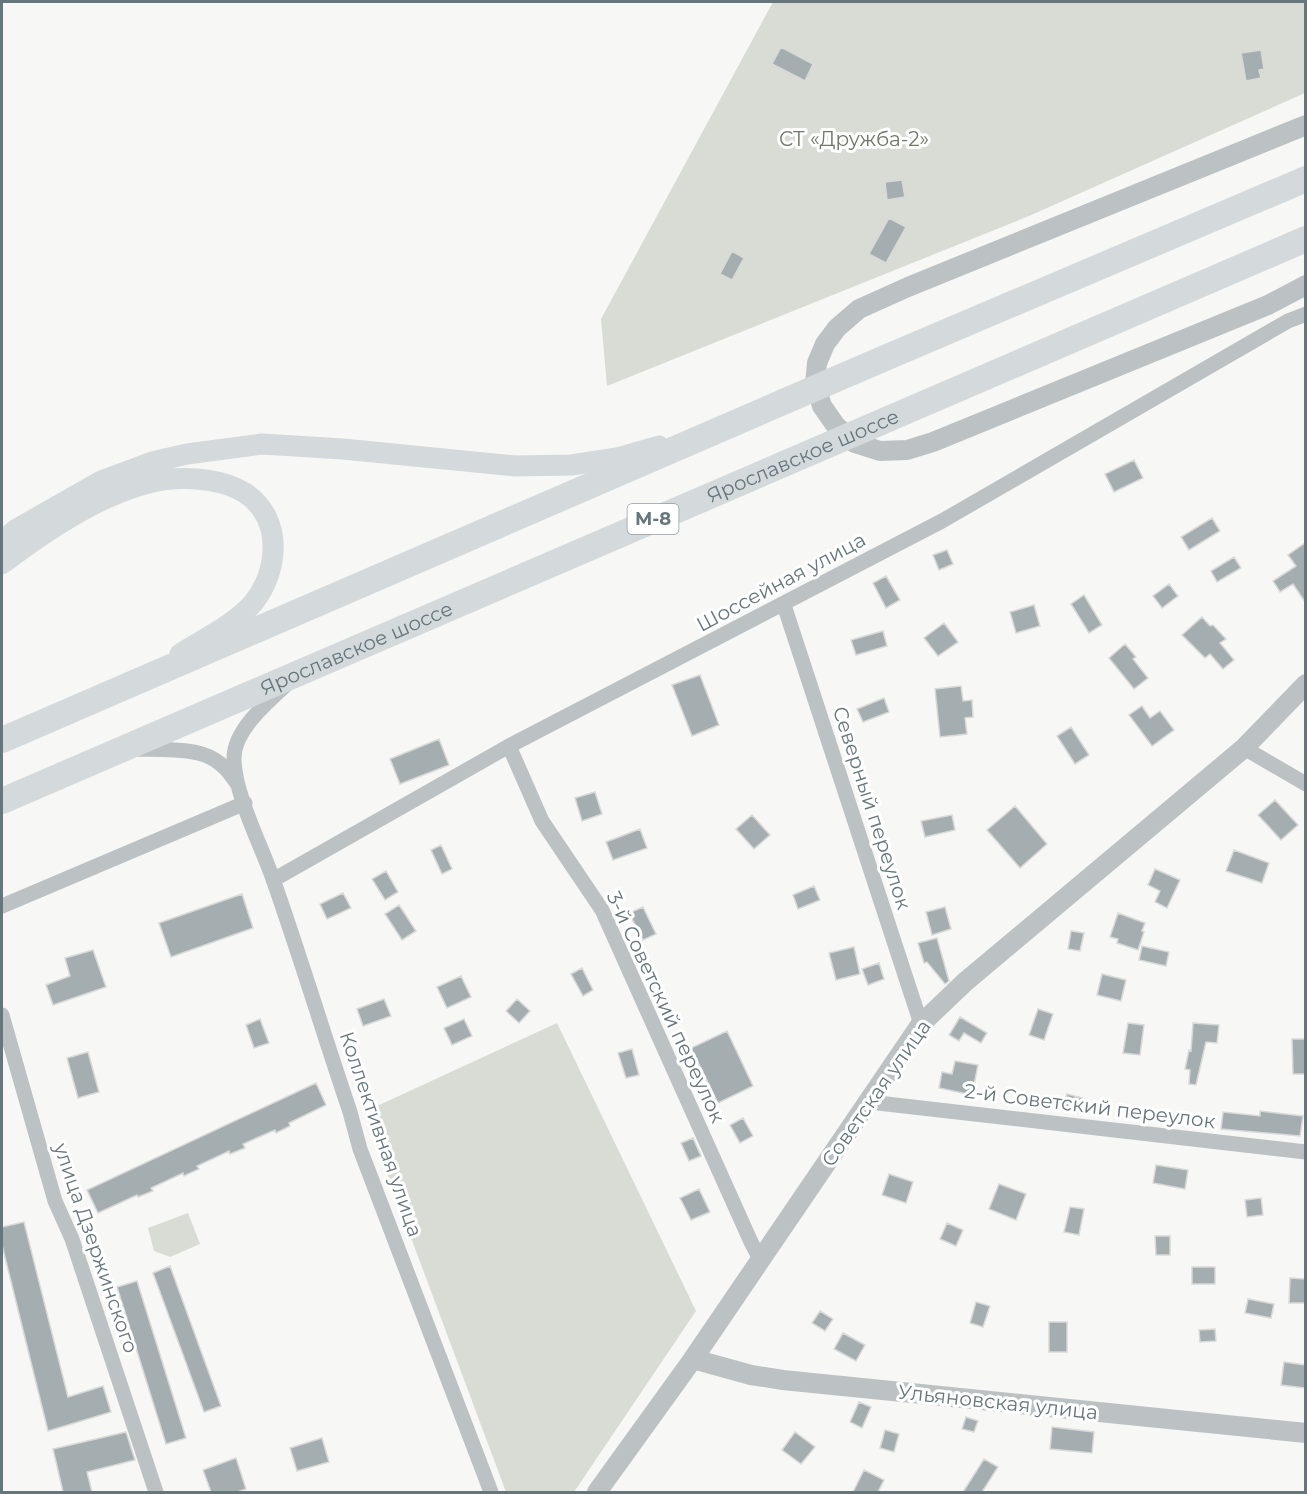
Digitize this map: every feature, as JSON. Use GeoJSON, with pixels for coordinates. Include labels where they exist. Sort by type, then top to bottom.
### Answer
{"type":"FeatureCollection","features":[{"type":"Feature","properties":{"kind":"highway"},"geometry":{"type":"LineString","coordinates":[[2,740],[1305,179]]}},
{"type":"Feature","properties":{"kind":"highway","name":"Ярославское шоссе"},"geometry":{"type":"LineString","coordinates":[[2,801],[1305,240]]}},
{"type":"Feature","properties":{"kind":"main road"},"geometry":{"type":"LineString","coordinates":[[2,542],[15,530],[101,481],[152,462],[187,454],[262,444],[343,449],[514,466],[571,465],[617,458],[728,426]]}},
{"type":"Feature","properties":{"kind":"main road"},"geometry":{"type":"LineString","coordinates":[[2,564],[67,519],[107,498],[135,488],[170,480],[202,479],[245,493],[259,506],[270,523],[274,557],[268,580],[253,603],[233,620],[137,682]]}},
{"type":"Feature","properties":{"kind":"street"},"geometry":{"type":"LineString","coordinates":[[1305,124],[859,309],[837,327],[831,336],[817,363],[815,384],[822,406],[836,426],[855,443],[880,451],[907,450],[972,427],[1268,304],[1305,285]]}},
{"type":"Feature","properties":{"kind":"street"},"geometry":{"type":"LineString","coordinates":[[1249,203],[1305,165]]}},
{"type":"Feature","properties":{"kind":"street","name":"Шоссейная улица"},"geometry":{"type":"LineString","coordinates":[[273,880],[509,746],[942,521],[1288,321],[1305,314]]}},
{"type":"Feature","properties":{"kind":"street","name":"Северный переулок"},"geometry":{"type":"LineString","coordinates":[[784,605],[921,1024]]}},
{"type":"Feature","properties":{"kind":"street","name":"Коллективная улица"},"geometry":{"type":"LineString","coordinates":[[300,672],[258,712],[243,733],[234,758],[239,786],[273,880],[360,1149],[491,1492]]}},
{"type":"Feature","properties":{"kind":"street","name":"Советская улица"},"geometry":{"type":"LineString","coordinates":[[597,1492],[693,1359],[921,1024],[965,982],[1244,748],[1305,684]]}},
{"type":"Feature","properties":{"kind":"street","name":"3-й Советский переулок"},"geometry":{"type":"LineString","coordinates":[[509,746],[543,821],[602,910],[760,1259]]}},
{"type":"Feature","properties":{"kind":"street"},"geometry":{"type":"LineString","coordinates":[[1244,748],[1305,784]]}},
{"type":"Feature","properties":{"kind":"street","name":"Коллективная улица"},"geometry":{"type":"LineString","coordinates":[[122,749],[198,753],[213,758],[225,767],[239,786]]}},
{"type":"Feature","properties":{"kind":"street"},"geometry":{"type":"LineString","coordinates":[[2,906],[244,803]]}},
{"type":"Feature","properties":{"kind":"street","name":"улица Дзержинского"},"geometry":{"type":"LineString","coordinates":[[2,1015],[55,1201],[72,1239],[156,1492]]}},
{"type":"Feature","properties":{"kind":"street","name":"2-й Советский переулок"},"geometry":{"type":"LineString","coordinates":[[869,1102],[1305,1152]]}},
{"type":"Feature","properties":{"kind":"street","name":"Ульяновская улица"},"geometry":{"type":"LineString","coordinates":[[693,1359],[751,1375],[783,1380],[1305,1433]]}},
{"type":"Feature","properties":{"kind":"green space","name":"СТ «Дружба-2»"},"geometry":{"type":"Polygon","coordinates":[[[773,2],[1305,2],[1305,93],[1029,216],[607,386],[601,319],[773,2]]]}},
{"type":"Feature","properties":{"kind":"green space"},"geometry":{"type":"Polygon","coordinates":[[[557,1023],[696,1311],[574,1492],[506,1492],[364,1112],[557,1023]]]}},
{"type":"Feature","properties":{"kind":"green space"},"geometry":{"type":"Polygon","coordinates":[[[188,1213],[200,1244],[170,1257],[154,1251],[148,1228],[188,1213]]]}},
{"type":"Feature","properties":{"kind":"building"},"geometry":{"type":"Polygon","coordinates":[[[781,47],[813,64],[805,81],[772,64],[781,47]]]}},
{"type":"Feature","properties":{"kind":"building"},"geometry":{"type":"Polygon","coordinates":[[[1261,50],[1264,69],[1259,70],[1261,78],[1246,81],[1241,53],[1261,50]]]}},
{"type":"Feature","properties":{"kind":"building"},"geometry":{"type":"Polygon","coordinates":[[[902,180],[905,197],[887,200],[885,182],[902,180]]]}},
{"type":"Feature","properties":{"kind":"building"},"geometry":{"type":"Polygon","coordinates":[[[889,218],[906,227],[886,263],[869,254],[889,218]]]}},
{"type":"Feature","properties":{"kind":"building"},"geometry":{"type":"Polygon","coordinates":[[[732,251],[744,258],[732,280],[720,274],[732,251]]]}},
{"type":"Feature","properties":{"kind":"building"},"geometry":{"type":"Polygon","coordinates":[[[1134,460],[1143,478],[1114,492],[1105,474],[1134,460]]]}},
{"type":"Feature","properties":{"kind":"building"},"geometry":{"type":"Polygon","coordinates":[[[1212,518],[1220,531],[1189,550],[1181,537],[1212,518]]]}},
{"type":"Feature","properties":{"kind":"building"},"geometry":{"type":"Polygon","coordinates":[[[1305,543],[1305,602],[1293,584],[1280,592],[1273,581],[1296,566],[1288,555],[1305,543]]]}},
{"type":"Feature","properties":{"kind":"building"},"geometry":{"type":"Polygon","coordinates":[[[947,550],[953,564],[939,570],[933,555],[947,550]]]}},
{"type":"Feature","properties":{"kind":"building"},"geometry":{"type":"Polygon","coordinates":[[[1234,557],[1241,568],[1217,582],[1211,571],[1234,557]]]}},
{"type":"Feature","properties":{"kind":"building"},"geometry":{"type":"Polygon","coordinates":[[[886,576],[900,600],[886,608],[873,583],[886,576]]]}},
{"type":"Feature","properties":{"kind":"building"},"geometry":{"type":"Polygon","coordinates":[[[1169,584],[1178,596],[1162,608],[1153,596],[1169,584]]]}},
{"type":"Feature","properties":{"kind":"building"},"geometry":{"type":"Polygon","coordinates":[[[1084,595],[1102,625],[1089,633],[1071,604],[1084,595]]]}},
{"type":"Feature","properties":{"kind":"building"},"geometry":{"type":"Polygon","coordinates":[[[1034,605],[1040,626],[1016,633],[1010,612],[1034,605]]]}},
{"type":"Feature","properties":{"kind":"building"},"geometry":{"type":"Polygon","coordinates":[[[1202,617],[1226,639],[1220,643],[1234,660],[1223,669],[1210,654],[1205,658],[1182,635],[1202,617]]]}},
{"type":"Feature","properties":{"kind":"building"},"geometry":{"type":"Polygon","coordinates":[[[944,623],[958,642],[938,656],[924,638],[944,623]]]}},
{"type":"Feature","properties":{"kind":"building"},"geometry":{"type":"Polygon","coordinates":[[[883,631],[887,646],[856,655],[851,640],[883,631]]]}},
{"type":"Feature","properties":{"kind":"building"},"geometry":{"type":"Polygon","coordinates":[[[1125,644],[1136,657],[1133,659],[1148,678],[1134,689],[1109,658],[1125,644]]]}},
{"type":"Feature","properties":{"kind":"building"},"geometry":{"type":"Polygon","coordinates":[[[700,675],[719,725],[692,736],[672,685],[700,675]]]}},
{"type":"Feature","properties":{"kind":"building"},"geometry":{"type":"Polygon","coordinates":[[[961,686],[963,701],[972,700],[973,717],[965,718],[967,734],[940,737],[935,689],[961,686]]]}},
{"type":"Feature","properties":{"kind":"building"},"geometry":{"type":"Polygon","coordinates":[[[884,698],[889,712],[863,722],[857,709],[884,698]]]}},
{"type":"Feature","properties":{"kind":"building"},"geometry":{"type":"Polygon","coordinates":[[[1142,706],[1150,718],[1160,711],[1174,730],[1152,746],[1129,715],[1142,706]]]}},
{"type":"Feature","properties":{"kind":"building"},"geometry":{"type":"Polygon","coordinates":[[[1071,727],[1089,755],[1075,764],[1057,736],[1071,727]]]}},
{"type":"Feature","properties":{"kind":"building"},"geometry":{"type":"Polygon","coordinates":[[[439,739],[449,765],[400,784],[390,759],[439,739]]]}},
{"type":"Feature","properties":{"kind":"building"},"geometry":{"type":"Polygon","coordinates":[[[595,792],[602,814],[582,821],[575,798],[595,792]]]}},
{"type":"Feature","properties":{"kind":"building"},"geometry":{"type":"Polygon","coordinates":[[[1275,800],[1298,825],[1281,840],[1258,815],[1275,800]]]}},
{"type":"Feature","properties":{"kind":"building"},"geometry":{"type":"Polygon","coordinates":[[[1015,806],[1047,844],[1020,868],[987,830],[1015,806]]]}},
{"type":"Feature","properties":{"kind":"building"},"geometry":{"type":"Polygon","coordinates":[[[752,815],[770,835],[754,849],[736,829],[752,815]]]}},
{"type":"Feature","properties":{"kind":"building"},"geometry":{"type":"Polygon","coordinates":[[[952,815],[955,830],[925,837],[921,821],[952,815]]]}},
{"type":"Feature","properties":{"kind":"building"},"geometry":{"type":"Polygon","coordinates":[[[640,829],[647,848],[613,860],[606,842],[640,829]]]}},
{"type":"Feature","properties":{"kind":"building"},"geometry":{"type":"Polygon","coordinates":[[[441,845],[452,869],[442,874],[431,850],[441,845]]]}},
{"type":"Feature","properties":{"kind":"building"},"geometry":{"type":"Polygon","coordinates":[[[1234,850],[1269,863],[1262,883],[1226,871],[1234,850]]]}},
{"type":"Feature","properties":{"kind":"building"},"geometry":{"type":"Polygon","coordinates":[[[1155,869],[1180,880],[1167,908],[1155,902],[1160,891],[1148,885],[1155,869]]]}},
{"type":"Feature","properties":{"kind":"building"},"geometry":{"type":"Polygon","coordinates":[[[386,871],[398,892],[385,900],[372,879],[386,871]]]}},
{"type":"Feature","properties":{"kind":"building"},"geometry":{"type":"Polygon","coordinates":[[[814,886],[820,900],[798,909],[793,895],[814,886]]]}},
{"type":"Feature","properties":{"kind":"building"},"geometry":{"type":"Polygon","coordinates":[[[343,893],[351,908],[327,919],[320,904],[343,893]]]}},
{"type":"Feature","properties":{"kind":"building"},"geometry":{"type":"Polygon","coordinates":[[[242,894],[253,928],[171,957],[159,923],[242,894]]]}},
{"type":"Feature","properties":{"kind":"building"},"geometry":{"type":"Polygon","coordinates":[[[399,905],[416,931],[402,940],[385,914],[399,905]]]}},
{"type":"Feature","properties":{"kind":"building"},"geometry":{"type":"Polygon","coordinates":[[[643,907],[656,934],[643,940],[629,913],[643,907]]]}},
{"type":"Feature","properties":{"kind":"building"},"geometry":{"type":"Polygon","coordinates":[[[945,907],[951,929],[932,935],[926,912],[945,907]]]}},
{"type":"Feature","properties":{"kind":"building"},"geometry":{"type":"Polygon","coordinates":[[[1118,913],[1145,923],[1138,950],[1117,943],[1118,939],[1110,937],[1118,913]]]}},
{"type":"Feature","properties":{"kind":"building"},"geometry":{"type":"Polygon","coordinates":[[[1071,931],[1084,933],[1080,951],[1068,949],[1071,931]]]}},
{"type":"Feature","properties":{"kind":"building"},"geometry":{"type":"Polygon","coordinates":[[[937,938],[949,981],[945,984],[927,962],[924,963],[918,943],[937,938]]]}},
{"type":"Feature","properties":{"kind":"building"},"geometry":{"type":"Polygon","coordinates":[[[1142,946],[1169,952],[1166,966],[1139,960],[1142,946]]]}},
{"type":"Feature","properties":{"kind":"building"},"geometry":{"type":"Polygon","coordinates":[[[854,947],[860,974],[836,980],[829,953],[854,947]]]}},
{"type":"Feature","properties":{"kind":"building"},"geometry":{"type":"Polygon","coordinates":[[[93,950],[106,987],[53,1005],[46,985],[70,976],[65,958],[93,950]]]}},
{"type":"Feature","properties":{"kind":"building"},"geometry":{"type":"Polygon","coordinates":[[[879,963],[884,979],[868,985],[862,969],[879,963]]]}},
{"type":"Feature","properties":{"kind":"building"},"geometry":{"type":"Polygon","coordinates":[[[582,968],[593,990],[583,996],[571,974],[582,968]]]}},
{"type":"Feature","properties":{"kind":"building"},"geometry":{"type":"Polygon","coordinates":[[[1102,974],[1126,980],[1121,1001],[1097,995],[1102,974]]]}},
{"type":"Feature","properties":{"kind":"building"},"geometry":{"type":"Polygon","coordinates":[[[461,976],[471,997],[447,1008],[437,987],[461,976]]]}},
{"type":"Feature","properties":{"kind":"building"},"geometry":{"type":"Polygon","coordinates":[[[384,999],[391,1016],[363,1026],[357,1009],[384,999]]]}},
{"type":"Feature","properties":{"kind":"building"},"geometry":{"type":"Polygon","coordinates":[[[517,999],[530,1011],[519,1023],[506,1011],[517,999]]]}},
{"type":"Feature","properties":{"kind":"building"},"geometry":{"type":"Polygon","coordinates":[[[1038,1009],[1053,1014],[1044,1040],[1029,1035],[1038,1009]]]}},
{"type":"Feature","properties":{"kind":"building"},"geometry":{"type":"Polygon","coordinates":[[[960,1017],[987,1033],[981,1043],[964,1033],[959,1041],[949,1035],[960,1017]]]}},
{"type":"Feature","properties":{"kind":"building"},"geometry":{"type":"Polygon","coordinates":[[[260,1019],[269,1043],[254,1048],[246,1025],[260,1019]]]}},
{"type":"Feature","properties":{"kind":"building"},"geometry":{"type":"Polygon","coordinates":[[[464,1019],[472,1036],[452,1045],[444,1028],[464,1019]]]}},
{"type":"Feature","properties":{"kind":"building"},"geometry":{"type":"Polygon","coordinates":[[[1128,1023],[1144,1025],[1140,1055],[1123,1053],[1128,1023]]]}},
{"type":"Feature","properties":{"kind":"building"},"geometry":{"type":"Polygon","coordinates":[[[1193,1023],[1219,1025],[1217,1043],[1206,1042],[1196,1085],[1189,1084],[1190,1070],[1185,1069],[1189,1050],[1191,1051],[1193,1023]]]}},
{"type":"Feature","properties":{"kind":"building"},"geometry":{"type":"Polygon","coordinates":[[[727,1031],[753,1086],[718,1103],[691,1048],[727,1031]]]}},
{"type":"Feature","properties":{"kind":"building"},"geometry":{"type":"Polygon","coordinates":[[[1292,1039],[1305,1039],[1305,1074],[1293,1074],[1292,1039]]]}},
{"type":"Feature","properties":{"kind":"building"},"geometry":{"type":"Polygon","coordinates":[[[632,1049],[639,1075],[626,1078],[618,1053],[632,1049]]]}},
{"type":"Feature","properties":{"kind":"building"},"geometry":{"type":"Polygon","coordinates":[[[88,1052],[99,1092],[78,1098],[67,1058],[88,1052]]]}},
{"type":"Feature","properties":{"kind":"building"},"geometry":{"type":"Polygon","coordinates":[[[955,1061],[978,1065],[972,1095],[939,1088],[942,1072],[952,1074],[955,1061]]]}},
{"type":"Feature","properties":{"kind":"building"},"geometry":{"type":"Polygon","coordinates":[[[316,1083],[326,1105],[289,1123],[290,1126],[276,1133],[275,1130],[243,1144],[245,1148],[230,1154],[229,1151],[197,1166],[199,1169],[184,1176],[183,1173],[151,1188],[153,1191],[138,1197],[137,1195],[98,1213],[87,1190],[316,1083]]]}},
{"type":"Feature","properties":{"kind":"building"},"geometry":{"type":"Polygon","coordinates":[[[1067,1094],[1082,1098],[1078,1113],[1063,1110],[1067,1094]]]}},
{"type":"Feature","properties":{"kind":"building"},"geometry":{"type":"Polygon","coordinates":[[[1260,1111],[1303,1116],[1300,1136],[1221,1129],[1223,1112],[1260,1116],[1260,1111]]]}},
{"type":"Feature","properties":{"kind":"building"},"geometry":{"type":"Polygon","coordinates":[[[743,1118],[753,1136],[740,1143],[730,1125],[743,1118]]]}},
{"type":"Feature","properties":{"kind":"building"},"geometry":{"type":"Polygon","coordinates":[[[693,1138],[701,1156],[689,1161],[681,1143],[693,1138]]]}},
{"type":"Feature","properties":{"kind":"building"},"geometry":{"type":"Polygon","coordinates":[[[1156,1165],[1188,1170],[1185,1189],[1153,1183],[1156,1165]]]}},
{"type":"Feature","properties":{"kind":"building"},"geometry":{"type":"Polygon","coordinates":[[[889,1174],[913,1182],[906,1203],[882,1195],[889,1174]]]}},
{"type":"Feature","properties":{"kind":"building"},"geometry":{"type":"Polygon","coordinates":[[[999,1184],[1026,1194],[1016,1220],[989,1209],[999,1184]]]}},
{"type":"Feature","properties":{"kind":"building"},"geometry":{"type":"Polygon","coordinates":[[[699,1189],[710,1212],[691,1220],[680,1198],[699,1189]]]}},
{"type":"Feature","properties":{"kind":"building"},"geometry":{"type":"Polygon","coordinates":[[[1261,1198],[1263,1215],[1247,1217],[1245,1200],[1261,1198]]]}},
{"type":"Feature","properties":{"kind":"building"},"geometry":{"type":"Polygon","coordinates":[[[1070,1207],[1084,1209],[1079,1235],[1064,1232],[1070,1207]]]}},
{"type":"Feature","properties":{"kind":"building"},"geometry":{"type":"Polygon","coordinates":[[[24,1222],[68,1397],[103,1386],[111,1412],[48,1431],[2,1245],[2,1227],[24,1222]]]}},
{"type":"Feature","properties":{"kind":"building"},"geometry":{"type":"Polygon","coordinates":[[[947,1223],[963,1230],[956,1246],[940,1239],[947,1223]]]}},
{"type":"Feature","properties":{"kind":"building"},"geometry":{"type":"Polygon","coordinates":[[[1155,1236],[1170,1236],[1170,1255],[1156,1255],[1155,1236]]]}},
{"type":"Feature","properties":{"kind":"building"},"geometry":{"type":"Polygon","coordinates":[[[170,1266],[221,1406],[204,1412],[153,1273],[170,1266]]]}},
{"type":"Feature","properties":{"kind":"building"},"geometry":{"type":"Polygon","coordinates":[[[1192,1267],[1215,1267],[1215,1284],[1192,1284],[1192,1267]]]}},
{"type":"Feature","properties":{"kind":"building"},"geometry":{"type":"Polygon","coordinates":[[[1290,1278],[1305,1279],[1305,1303],[1289,1303],[1290,1278]]]}},
{"type":"Feature","properties":{"kind":"building"},"geometry":{"type":"Polygon","coordinates":[[[137,1281],[186,1438],[166,1444],[117,1287],[137,1281]]]}},
{"type":"Feature","properties":{"kind":"building"},"geometry":{"type":"Polygon","coordinates":[[[1248,1299],[1274,1304],[1271,1318],[1245,1313],[1248,1299]]]}},
{"type":"Feature","properties":{"kind":"building"},"geometry":{"type":"Polygon","coordinates":[[[976,1302],[990,1306],[983,1327],[970,1323],[976,1302]]]}},
{"type":"Feature","properties":{"kind":"building"},"geometry":{"type":"Polygon","coordinates":[[[820,1311],[833,1319],[825,1331],[812,1323],[820,1311]]]}},
{"type":"Feature","properties":{"kind":"building"},"geometry":{"type":"Polygon","coordinates":[[[1049,1322],[1067,1322],[1067,1352],[1049,1352],[1049,1322]]]}},
{"type":"Feature","properties":{"kind":"building"},"geometry":{"type":"Polygon","coordinates":[[[1215,1329],[1216,1341],[1200,1342],[1199,1330],[1215,1329]]]}},
{"type":"Feature","properties":{"kind":"building"},"geometry":{"type":"Polygon","coordinates":[[[843,1333],[865,1345],[856,1361],[834,1349],[843,1333]]]}},
{"type":"Feature","properties":{"kind":"building"},"geometry":{"type":"Polygon","coordinates":[[[1284,1362],[1305,1365],[1305,1388],[1281,1385],[1284,1362]]]}},
{"type":"Feature","properties":{"kind":"building"},"geometry":{"type":"Polygon","coordinates":[[[859,1402],[871,1407],[862,1428],[850,1422],[859,1402]]]}},
{"type":"Feature","properties":{"kind":"building"},"geometry":{"type":"Polygon","coordinates":[[[966,1417],[978,1421],[974,1432],[962,1429],[966,1417]]]}},
{"type":"Feature","properties":{"kind":"building"},"geometry":{"type":"Polygon","coordinates":[[[1052,1427],[1094,1432],[1092,1453],[1050,1449],[1052,1427]]]}},
{"type":"Feature","properties":{"kind":"building"},"geometry":{"type":"Polygon","coordinates":[[[885,1430],[899,1434],[894,1452],[880,1448],[885,1430]]]}},
{"type":"Feature","properties":{"kind":"building"},"geometry":{"type":"Polygon","coordinates":[[[126,1432],[135,1460],[87,1472],[92,1492],[63,1492],[53,1449],[126,1432]]]}},
{"type":"Feature","properties":{"kind":"building"},"geometry":{"type":"Polygon","coordinates":[[[795,1432],[815,1447],[801,1464],[782,1450],[795,1432]]]}},
{"type":"Feature","properties":{"kind":"building"},"geometry":{"type":"Polygon","coordinates":[[[322,1438],[329,1462],[297,1471],[290,1448],[322,1438]]]}},
{"type":"Feature","properties":{"kind":"building"},"geometry":{"type":"Polygon","coordinates":[[[236,1458],[246,1489],[237,1492],[211,1492],[203,1470],[236,1458]]]}},
{"type":"Feature","properties":{"kind":"building"},"geometry":{"type":"Polygon","coordinates":[[[984,1459],[998,1467],[982,1492],[963,1492],[984,1459]]]}},
{"type":"Feature","properties":{"kind":"building"},"geometry":{"type":"Polygon","coordinates":[[[864,1470],[884,1480],[878,1492],[853,1492],[864,1470]]]}}]}
